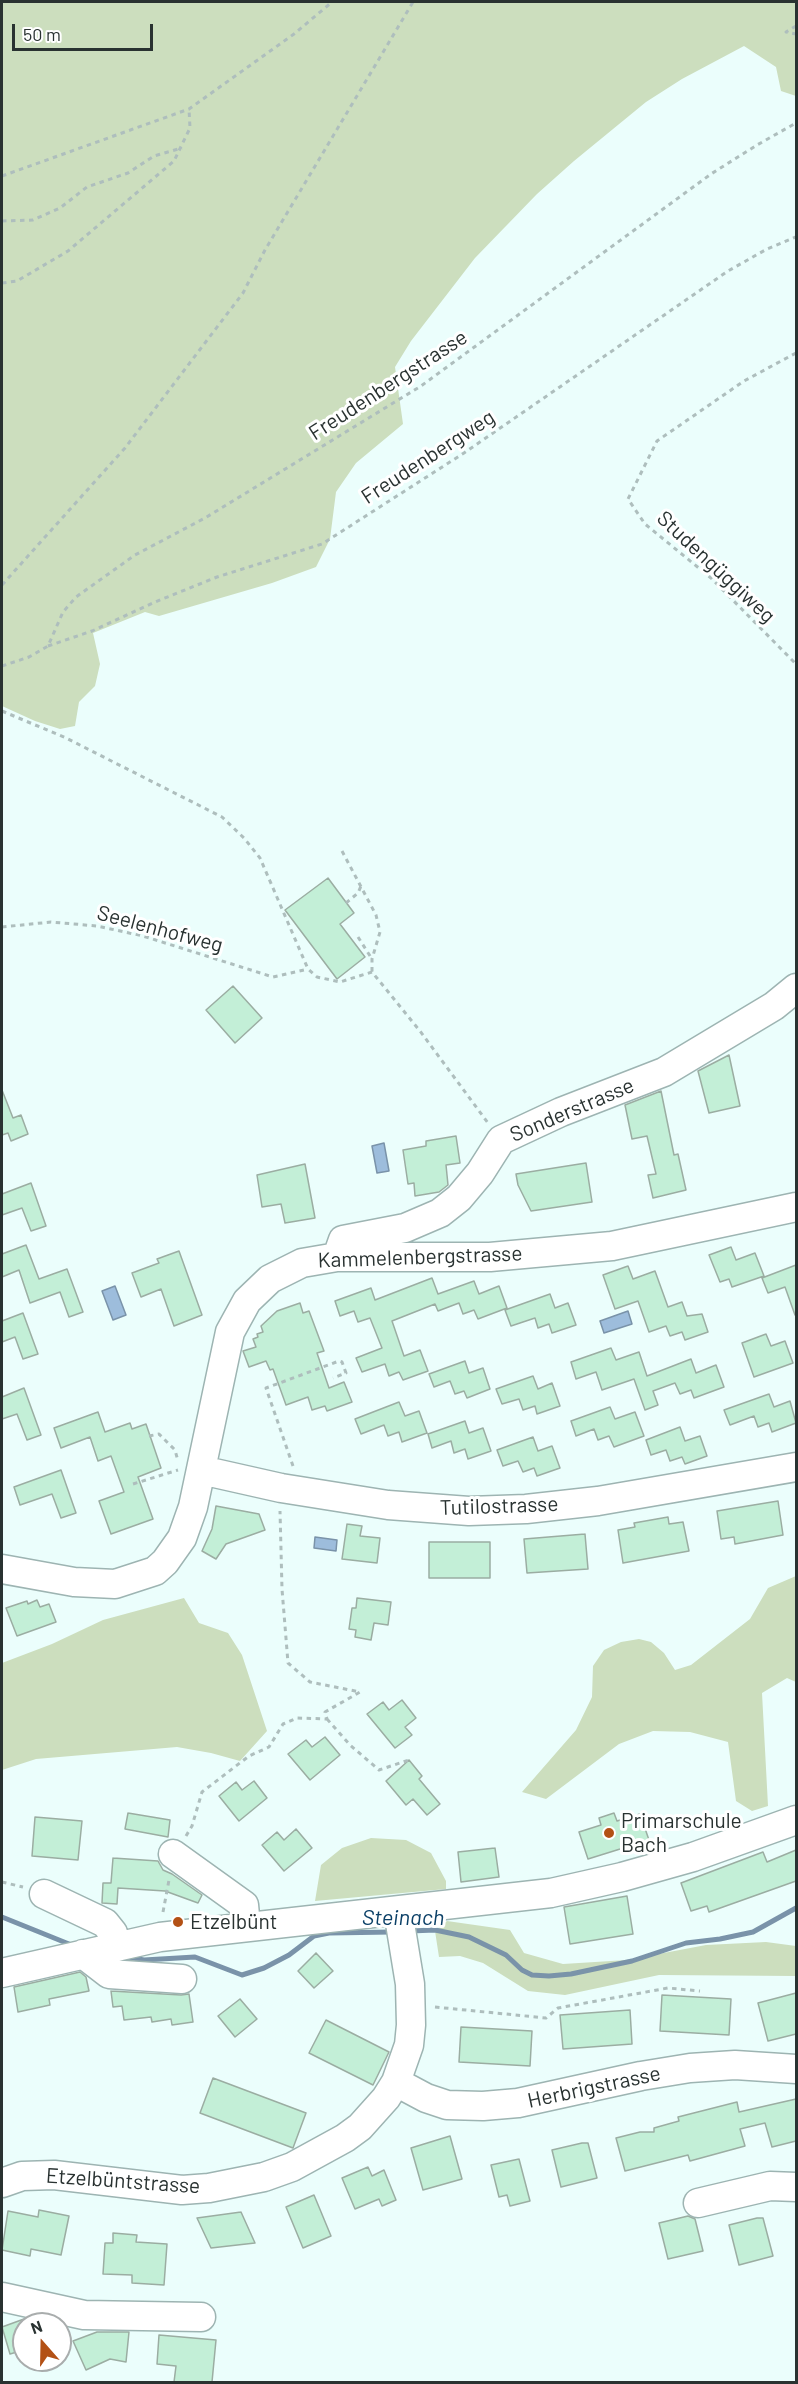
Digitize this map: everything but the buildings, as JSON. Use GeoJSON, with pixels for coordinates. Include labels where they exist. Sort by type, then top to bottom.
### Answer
{"type":"FeatureCollection","features":[{"type":"Feature","properties":{"kind":"street","name":"Sonderstrasse"},"geometry":{"type":"LineString","coordinates":[[337,1257],[343,1240],[405,1228],[440,1213],[459,1198],[480,1173],[501,1140],[561,1112],[664,1072],[774,1006],[796,988]]}},
{"type":"Feature","properties":{"kind":"street","name":"Kammelenbergstrasse"},"geometry":{"type":"LineString","coordinates":[[2,1569],[74,1582],[106,1584],[134,1579],[155,1571],[165,1563],[182,1538],[193,1507],[186,1465],[230,1332],[247,1301],[270,1279],[302,1263],[337,1257],[490,1257],[612,1246],[796,1207]]}},
{"type":"Feature","properties":{"kind":"street","name":"Tutilostrasse"},"geometry":{"type":"LineString","coordinates":[[186,1465],[281,1488],[387,1505],[469,1511],[526,1509],[598,1500],[796,1467]]}},
{"type":"Feature","properties":{"kind":"street"},"geometry":{"type":"LineString","coordinates":[[2,1973],[153,1938],[246,1926],[401,1928],[603,1882],[693,1857],[796,1820]]}},
{"type":"Feature","properties":{"kind":"street"},"geometry":{"type":"LineString","coordinates":[[173,1854],[244,1905],[246,1926]]}},
{"type":"Feature","properties":{"kind":"street"},"geometry":{"type":"LineString","coordinates":[[44,1894],[105,1923],[112,1933],[115,1947]]}},
{"type":"Feature","properties":{"kind":"street","name":"Etzelbüntstrasse"},"geometry":{"type":"LineString","coordinates":[[2,2183],[22,2176],[38,2174],[182,2190],[237,2184],[292,2167],[345,2138],[374,2114],[396,2082],[409,2045],[411,2005],[401,1928]]}},
{"type":"Feature","properties":{"kind":"street"},"geometry":{"type":"LineString","coordinates":[[83,1954],[109,1974],[182,1979]]}},
{"type":"Feature","properties":{"kind":"street","name":"Herbrigstrasse"},"geometry":{"type":"LineString","coordinates":[[396,2082],[426,2098],[447,2105],[483,2106],[518,2103],[641,2076],[702,2067],[758,2065],[796,2069]]}},
{"type":"Feature","properties":{"kind":"street"},"geometry":{"type":"LineString","coordinates":[[698,2203],[770,2186],[796,2187]]}},
{"type":"Feature","properties":{"kind":"street"},"geometry":{"type":"LineString","coordinates":[[2,2297],[84,2315],[201,2317]]}},
{"type":"Feature","properties":{"kind":"path"},"geometry":{"type":"LineString","coordinates":[[2,176],[189,109],[294,34],[332,2]]}},
{"type":"Feature","properties":{"kind":"path"},"geometry":{"type":"LineString","coordinates":[[2,585],[125,448],[243,292],[265,250],[413,2]]}},
{"type":"Feature","properties":{"kind":"path"},"geometry":{"type":"LineString","coordinates":[[796,26],[786,32],[796,34]]}},
{"type":"Feature","properties":{"kind":"path"},"geometry":{"type":"LineString","coordinates":[[2,283],[17,281],[68,251],[174,161],[190,128],[189,109]]}},
{"type":"Feature","properties":{"kind":"path","name":"Freudenbergstrasse"},"geometry":{"type":"LineString","coordinates":[[48,646],[63,612],[76,597],[135,555],[206,518],[421,386],[711,174],[796,123]]}},
{"type":"Feature","properties":{"kind":"path"},"geometry":{"type":"LineString","coordinates":[[2,221],[33,220],[60,208],[87,187],[128,173],[154,156],[182,148]]}},
{"type":"Feature","properties":{"kind":"path","name":"Freudenbergweg"},"geometry":{"type":"LineString","coordinates":[[48,646],[92,632],[155,602],[217,577],[322,544],[464,453],[728,271],[767,249],[796,237]]}},
{"type":"Feature","properties":{"kind":"path","name":"Studengüggiweg"},"geometry":{"type":"LineString","coordinates":[[796,353],[744,381],[657,441],[627,499],[645,524],[711,578],[796,664]]}},
{"type":"Feature","properties":{"kind":"path"},"geometry":{"type":"LineString","coordinates":[[2,666],[29,657],[48,646]]}},
{"type":"Feature","properties":{"kind":"path"},"geometry":{"type":"LineString","coordinates":[[2,711],[66,738],[222,817],[244,838],[260,858],[308,969],[316,977],[340,982],[372,972]]}},
{"type":"Feature","properties":{"kind":"path"},"geometry":{"type":"LineString","coordinates":[[342,851],[376,915],[380,933],[372,959],[372,972],[420,1031],[501,1140]]}},
{"type":"Feature","properties":{"kind":"path"},"geometry":{"type":"LineString","coordinates":[[346,903],[358,893],[361,886]]}},
{"type":"Feature","properties":{"kind":"path","name":"Seelenhofweg"},"geometry":{"type":"LineString","coordinates":[[2,927],[51,922],[97,926],[143,936],[273,977],[308,969]]}},
{"type":"Feature","properties":{"kind":"path"},"geometry":{"type":"LineString","coordinates":[[358,937],[372,959]]}},
{"type":"Feature","properties":{"kind":"path"},"geometry":{"type":"LineString","coordinates":[[293,1469],[294,1463],[266,1388],[339,1361],[342,1362],[346,1373],[333,1378]]}},
{"type":"Feature","properties":{"kind":"path"},"geometry":{"type":"LineString","coordinates":[[133,1484],[186,1465],[159,1434],[149,1436]]}},
{"type":"Feature","properties":{"kind":"path"},"geometry":{"type":"LineString","coordinates":[[280,1500],[282,1590],[288,1663],[310,1682],[360,1692],[325,1712],[327,1719],[350,1745],[379,1770],[412,1759]]}},
{"type":"Feature","properties":{"kind":"path"},"geometry":{"type":"LineString","coordinates":[[162,1913],[173,1854],[192,1826],[202,1792],[249,1756],[268,1746],[283,1724],[297,1718],[327,1719]]}},
{"type":"Feature","properties":{"kind":"path"},"geometry":{"type":"LineString","coordinates":[[411,2005],[546,2018],[558,2008],[668,1988],[700,1991]]}},
{"type":"Feature","properties":{"kind":"green space"},"geometry":{"type":"Polygon","coordinates":[[[2,2],[796,2],[796,96],[781,91],[776,67],[744,46],[682,79],[646,102],[574,161],[537,194],[475,258],[411,341],[395,367],[403,424],[356,463],[336,492],[330,539],[316,567],[272,583],[159,616],[145,612],[93,633],[100,664],[95,686],[79,702],[75,726],[60,729],[2,706],[2,2]]]}},
{"type":"Feature","properties":{"kind":"green space"},"geometry":{"type":"Polygon","coordinates":[[[796,1576],[796,1682],[787,1678],[762,1693],[768,1806],[752,1811],[736,1801],[728,1742],[690,1732],[653,1731],[619,1744],[546,1799],[522,1792],[576,1730],[592,1697],[593,1666],[604,1650],[621,1642],[639,1639],[651,1642],[664,1653],[675,1670],[691,1665],[750,1619],[768,1588],[796,1576]]]}},
{"type":"Feature","properties":{"kind":"green space"},"geometry":{"type":"Polygon","coordinates":[[[184,1598],[199,1623],[228,1633],[242,1655],[267,1731],[240,1761],[177,1747],[36,1759],[2,1770],[2,1663],[52,1644],[103,1620],[184,1598]]]}},
{"type":"Feature","properties":{"kind":"green space"},"geometry":{"type":"Polygon","coordinates":[[[371,1838],[406,1840],[431,1853],[446,1881],[446,1889],[315,1901],[321,1865],[342,1848],[371,1838]]]}},
{"type":"Feature","properties":{"kind":"green space"},"geometry":{"type":"Polygon","coordinates":[[[447,1921],[510,1930],[524,1953],[563,1964],[627,1960],[706,1945],[766,1942],[796,1946],[796,1976],[659,1975],[565,1995],[528,1991],[483,1963],[460,1956],[439,1957],[435,1931],[447,1921]]]}},
{"type":"Feature","properties":{"kind":"water"},"geometry":{"type":"Polygon","coordinates":[[[384,1143],[389,1171],[377,1173],[372,1146],[384,1143]]]}},
{"type":"Feature","properties":{"kind":"water"},"geometry":{"type":"Polygon","coordinates":[[[115,1286],[126,1315],[113,1320],[102,1291],[115,1286]]]}},
{"type":"Feature","properties":{"kind":"water"},"geometry":{"type":"Polygon","coordinates":[[[628,1311],[632,1324],[604,1333],[600,1321],[628,1311]]]}},
{"type":"Feature","properties":{"kind":"water"},"geometry":{"type":"Polygon","coordinates":[[[315,1537],[337,1540],[336,1551],[314,1548],[315,1537]]]}},
{"type":"Feature","properties":{"kind":"waterway","name":"Steinach"},"geometry":{"type":"LineString","coordinates":[[410,1931],[435,1930],[469,1937],[506,1955],[522,1970],[532,1975],[549,1976],[571,1974],[632,1961],[686,1943],[753,1932],[796,1908]]}},
{"type":"Feature","properties":{"kind":"waterway","name":"Steinach"},"geometry":{"type":"LineString","coordinates":[[2,1917],[69,1944]]}},
{"type":"Feature","properties":{"kind":"waterway","name":"Steinach"},"geometry":{"type":"LineString","coordinates":[[128,1957],[144,1960],[195,1957],[242,1975],[264,1968],[289,1955],[314,1936],[329,1933],[392,1932]]}},
{"type":"Feature","properties":{"kind":"place","name":"Primarschule Bach"},"geometry":{"type":"Point","coordinates":[609,1833]}},
{"type":"Feature","properties":{"kind":"place","name":"Etzelbünt"},"geometry":{"type":"Point","coordinates":[178,1922]}}]}
